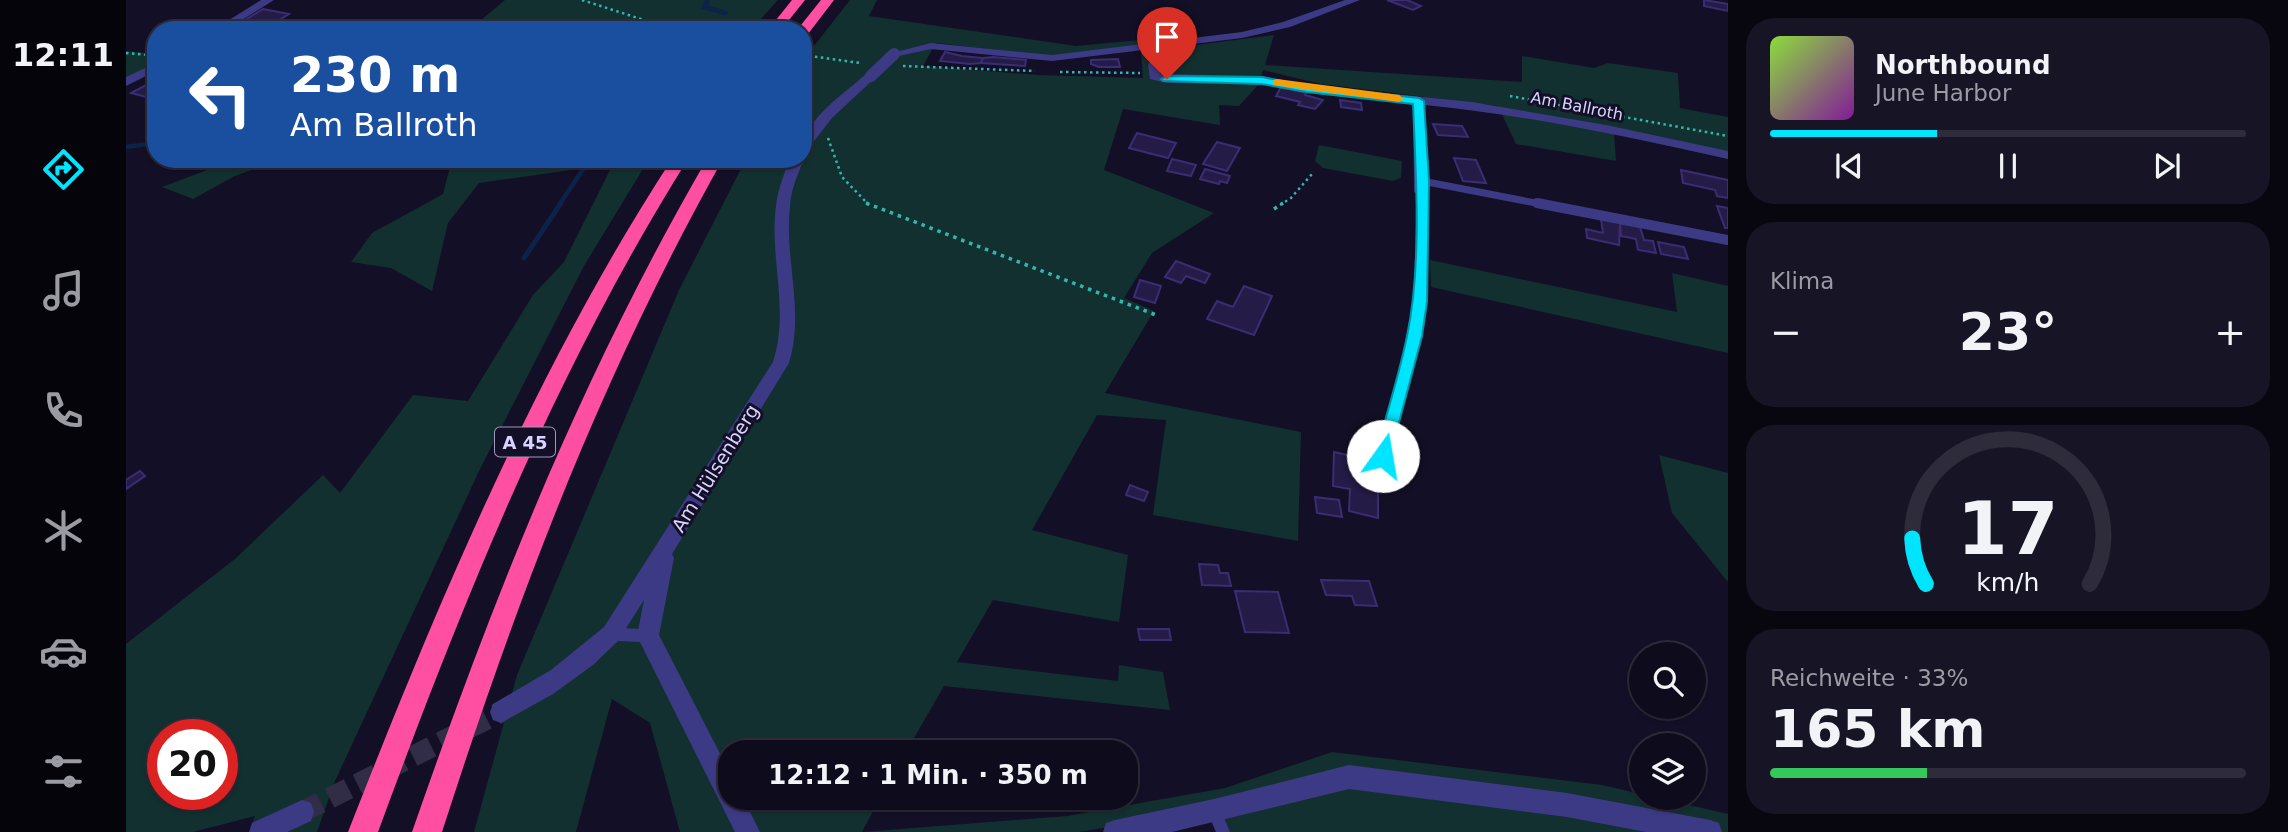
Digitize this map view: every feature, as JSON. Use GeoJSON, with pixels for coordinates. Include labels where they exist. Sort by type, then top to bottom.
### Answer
{"type":"FeatureCollection","features":[{"type":"Feature","properties":{"kind":"highway"},"geometry":{"type":"LineString","coordinates":[[782,21],[799,0]]}},
{"type":"Feature","properties":{"kind":"highway"},"geometry":{"type":"LineString","coordinates":[[811,21],[828,0]]}},
{"type":"Feature","properties":{"kind":"highway","name":"A 45"},"geometry":{"type":"LineString","coordinates":[[363,832],[398,738],[537,415],[623,252],[674,168]]}},
{"type":"Feature","properties":{"kind":"highway","name":"A 45"},"geometry":{"type":"LineString","coordinates":[[427,832],[465,715],[584,412],[629,316],[710,168]]}},
{"type":"Feature","properties":{"kind":"street"},"geometry":{"type":"LineString","coordinates":[[233,21],[269,0]]}},
{"type":"Feature","properties":{"kind":"street"},"geometry":{"type":"LineString","coordinates":[[812,135],[828,115],[894,54],[931,46],[1052,58],[1263,31],[1355,0]]}},
{"type":"Feature","properties":{"kind":"street"},"geometry":{"type":"LineString","coordinates":[[1153,73],[1154,64],[1182,42]]}},
{"type":"Feature","properties":{"kind":"street"},"geometry":{"type":"LineString","coordinates":[[126,82],[147,71]]}},
{"type":"Feature","properties":{"kind":"street","name":"Am Ballroth"},"geometry":{"type":"LineString","coordinates":[[1153,73],[1167,79],[1262,80],[1307,89],[1525,114],[1728,155]]}},
{"type":"Feature","properties":{"kind":"street"},"geometry":{"type":"LineString","coordinates":[[1419,101],[1422,187]]}},
{"type":"Feature","properties":{"kind":"street","name":"Am Hülsenberg"},"geometry":{"type":"LineString","coordinates":[[501,712],[553,684],[588,658],[611,634],[781,363],[789,333],[780,229],[784,194],[794,168]]}},
{"type":"Feature","properties":{"kind":"street"},"geometry":{"type":"LineString","coordinates":[[670,538],[655,593],[648,636],[718,774]]}},
{"type":"Feature","properties":{"kind":"street"},"geometry":{"type":"LineString","coordinates":[[1115,832],[1219,822],[1349,777],[1567,805],[1710,832]]}},
{"type":"Feature","properties":{"kind":"street"},"geometry":{"type":"LineString","coordinates":[[736,810],[748,832]]}},
{"type":"Feature","properties":{"kind":"street"},"geometry":{"type":"LineString","coordinates":[[261,832],[302,812]]}},
{"type":"Feature","properties":{"kind":"lane"},"geometry":{"type":"LineString","coordinates":[[1383,456],[1415,336],[1419,302],[1422,187],[1728,240]]}},
{"type":"Feature","properties":{"kind":"lane"},"geometry":{"type":"LineString","coordinates":[[611,634],[648,636]]}},
{"type":"Feature","properties":{"kind":"path"},"geometry":{"type":"LineString","coordinates":[[582,0],[648,21]]}},
{"type":"Feature","properties":{"kind":"path"},"geometry":{"type":"LineString","coordinates":[[126,53],[147,55]]}},
{"type":"Feature","properties":{"kind":"path"},"geometry":{"type":"LineString","coordinates":[[812,57],[863,63]]}},
{"type":"Feature","properties":{"kind":"path"},"geometry":{"type":"LineString","coordinates":[[901,66],[939,70],[1153,73]]}},
{"type":"Feature","properties":{"kind":"path"},"geometry":{"type":"LineString","coordinates":[[828,115],[827,133],[837,174],[851,192],[870,206],[1156,316]]}},
{"type":"Feature","properties":{"kind":"path"},"geometry":{"type":"LineString","coordinates":[[1274,209],[1291,198],[1312,174]]}},
{"type":"Feature","properties":{"kind":"green space"},"geometry":{"type":"Polygon","coordinates":[[[505,0],[778,0],[759,21],[480,21],[505,0]]]}},
{"type":"Feature","properties":{"kind":"green space"},"geometry":{"type":"Polygon","coordinates":[[[850,0],[877,0],[869,16],[1076,46],[1151,39],[1147,44],[1051,56],[936,43],[923,66],[1038,75],[1143,78],[1141,52],[1274,35],[1265,65],[1522,82],[1522,56],[1594,68],[1608,63],[1678,73],[1680,108],[1728,117],[1728,159],[1614,134],[1616,161],[1516,144],[1498,106],[1321,84],[1263,70],[1259,84],[1239,106],[1219,105],[1220,125],[1123,109],[1104,170],[1214,213],[1152,253],[1124,298],[1154,311],[1105,393],[1301,432],[1298,541],[1153,515],[1166,420],[1097,415],[1032,530],[1128,555],[1119,622],[993,600],[957,662],[1118,681],[1119,665],[1163,672],[1170,710],[944,686],[913,740],[718,740],[718,810],[874,810],[862,832],[680,832],[650,723],[612,699],[576,832],[474,832],[517,675],[679,290],[741,168],[812,168],[812,49],[850,0]]]}},
{"type":"Feature","properties":{"kind":"green space"},"geometry":{"type":"Polygon","coordinates":[[[126,51],[147,53],[147,68],[126,79],[126,51]]]}},
{"type":"Feature","properties":{"kind":"green space"},"geometry":{"type":"Polygon","coordinates":[[[1319,145],[1402,161],[1401,178],[1393,181],[1323,168],[1315,161],[1319,145]]]}},
{"type":"Feature","properties":{"kind":"green space"},"geometry":{"type":"Polygon","coordinates":[[[212,168],[257,168],[235,176],[193,199],[162,187],[212,168]]]}},
{"type":"Feature","properties":{"kind":"green space"},"geometry":{"type":"Polygon","coordinates":[[[450,168],[585,168],[479,183],[448,223],[432,291],[391,268],[351,262],[372,233],[443,194],[450,168]]]}},
{"type":"Feature","properties":{"kind":"green space"},"geometry":{"type":"Polygon","coordinates":[[[611,168],[644,168],[584,266],[480,469],[335,781],[317,832],[249,832],[255,816],[193,832],[126,832],[126,644],[236,558],[323,475],[340,493],[413,395],[468,401],[533,295],[564,262],[611,168]]]}},
{"type":"Feature","properties":{"kind":"green space"},"geometry":{"type":"Polygon","coordinates":[[[1430,260],[1677,312],[1672,273],[1728,286],[1728,353],[1431,287],[1430,260]]]}},
{"type":"Feature","properties":{"kind":"green space"},"geometry":{"type":"Polygon","coordinates":[[[1659,455],[1728,473],[1728,582],[1672,513],[1659,455]]]}},
{"type":"Feature","properties":{"kind":"green space"},"geometry":{"type":"Polygon","coordinates":[[[1332,752],[1602,785],[1629,791],[1629,810],[1706,809],[1728,814],[1728,832],[1223,832],[1214,811],[1078,832],[862,832],[1067,816],[1101,810],[1138,810],[1138,803],[1225,788],[1332,752]]]}},
{"type":"Feature","properties":{"kind":"building"},"geometry":{"type":"Polygon","coordinates":[[[1387,0],[1407,0],[1421,6],[1413,10],[1387,0]]]}},
{"type":"Feature","properties":{"kind":"building"},"geometry":{"type":"Polygon","coordinates":[[[1704,0],[1728,4],[1728,11],[1704,6],[1704,0]]]}},
{"type":"Feature","properties":{"kind":"building"},"geometry":{"type":"Polygon","coordinates":[[[263,9],[289,14],[278,21],[245,20],[263,9]]]}},
{"type":"Feature","properties":{"kind":"building"},"geometry":{"type":"Polygon","coordinates":[[[945,52],[983,58],[981,63],[970,64],[940,61],[945,52]]]}},
{"type":"Feature","properties":{"kind":"building"},"geometry":{"type":"Polygon","coordinates":[[[983,58],[1026,60],[1025,66],[981,63],[983,58]]]}},
{"type":"Feature","properties":{"kind":"building"},"geometry":{"type":"Polygon","coordinates":[[[1118,59],[1120,67],[1099,67],[1091,64],[1091,60],[1118,59]]]}},
{"type":"Feature","properties":{"kind":"building"},"geometry":{"type":"Polygon","coordinates":[[[146,85],[147,85],[147,97],[131,93],[146,85]]]}},
{"type":"Feature","properties":{"kind":"building"},"geometry":{"type":"Polygon","coordinates":[[[1281,87],[1323,100],[1315,109],[1298,105],[1300,102],[1276,96],[1281,87]]]}},
{"type":"Feature","properties":{"kind":"building"},"geometry":{"type":"Polygon","coordinates":[[[1340,100],[1361,103],[1362,110],[1341,107],[1340,100]]]}},
{"type":"Feature","properties":{"kind":"building"},"geometry":{"type":"Polygon","coordinates":[[[1433,124],[1462,126],[1468,137],[1438,135],[1433,124]]]}},
{"type":"Feature","properties":{"kind":"building"},"geometry":{"type":"Polygon","coordinates":[[[1137,133],[1176,143],[1168,158],[1129,148],[1137,133]]]}},
{"type":"Feature","properties":{"kind":"building"},"geometry":{"type":"Polygon","coordinates":[[[1217,142],[1240,148],[1227,171],[1203,164],[1217,142]]]}},
{"type":"Feature","properties":{"kind":"building"},"geometry":{"type":"Polygon","coordinates":[[[1454,158],[1476,160],[1486,183],[1463,181],[1454,158]]]}},
{"type":"Feature","properties":{"kind":"building"},"geometry":{"type":"Polygon","coordinates":[[[1172,159],[1196,165],[1191,176],[1167,171],[1172,159]]]}},
{"type":"Feature","properties":{"kind":"building"},"geometry":{"type":"Polygon","coordinates":[[[1205,169],[1230,176],[1227,183],[1220,181],[1219,184],[1200,179],[1205,169]]]}},
{"type":"Feature","properties":{"kind":"building"},"geometry":{"type":"Polygon","coordinates":[[[1681,170],[1728,180],[1728,198],[1717,196],[1715,190],[1683,183],[1681,170]]]}},
{"type":"Feature","properties":{"kind":"building"},"geometry":{"type":"Polygon","coordinates":[[[1717,206],[1728,208],[1728,228],[1725,228],[1717,206]]]}},
{"type":"Feature","properties":{"kind":"building"},"geometry":{"type":"Polygon","coordinates":[[[1601,219],[1620,223],[1619,245],[1587,238],[1586,229],[1603,233],[1601,219]]]}},
{"type":"Feature","properties":{"kind":"building"},"geometry":{"type":"Polygon","coordinates":[[[1620,223],[1640,227],[1644,240],[1653,241],[1656,253],[1638,250],[1636,239],[1621,236],[1620,223]]]}},
{"type":"Feature","properties":{"kind":"building"},"geometry":{"type":"Polygon","coordinates":[[[1658,242],[1684,247],[1688,259],[1661,254],[1658,242]]]}},
{"type":"Feature","properties":{"kind":"building"},"geometry":{"type":"Polygon","coordinates":[[[1176,261],[1210,274],[1205,283],[1186,276],[1181,283],[1165,277],[1176,261]]]}},
{"type":"Feature","properties":{"kind":"building"},"geometry":{"type":"Polygon","coordinates":[[[1140,280],[1161,286],[1155,303],[1134,297],[1140,280]]]}},
{"type":"Feature","properties":{"kind":"building"},"geometry":{"type":"Polygon","coordinates":[[[1244,286],[1272,296],[1254,335],[1207,319],[1217,301],[1233,307],[1244,286]]]}},
{"type":"Feature","properties":{"kind":"building"},"geometry":{"type":"Polygon","coordinates":[[[1334,452],[1378,462],[1378,518],[1349,511],[1350,489],[1333,486],[1334,452]]]}},
{"type":"Feature","properties":{"kind":"building"},"geometry":{"type":"Polygon","coordinates":[[[140,471],[145,476],[126,489],[126,480],[140,471]]]}},
{"type":"Feature","properties":{"kind":"building"},"geometry":{"type":"Polygon","coordinates":[[[1130,485],[1148,492],[1144,501],[1126,495],[1130,485]]]}},
{"type":"Feature","properties":{"kind":"building"},"geometry":{"type":"Polygon","coordinates":[[[1315,497],[1339,500],[1342,517],[1317,513],[1315,497]]]}},
{"type":"Feature","properties":{"kind":"building"},"geometry":{"type":"Polygon","coordinates":[[[1199,564],[1218,565],[1220,573],[1228,573],[1231,586],[1202,585],[1199,564]]]}},
{"type":"Feature","properties":{"kind":"building"},"geometry":{"type":"Polygon","coordinates":[[[1321,580],[1369,581],[1377,606],[1355,605],[1352,596],[1326,595],[1321,580]]]}},
{"type":"Feature","properties":{"kind":"building"},"geometry":{"type":"Polygon","coordinates":[[[1235,591],[1278,592],[1289,633],[1245,632],[1235,591]]]}},
{"type":"Feature","properties":{"kind":"building"},"geometry":{"type":"Polygon","coordinates":[[[1138,629],[1169,629],[1171,640],[1140,640],[1138,629]]]}},
{"type":"Feature","properties":{"kind":"waterway"},"geometry":{"type":"LineString","coordinates":[[708,0],[704,7],[726,13]]}},
{"type":"Feature","properties":{"kind":"waterway"},"geometry":{"type":"LineString","coordinates":[[126,147],[147,144]]}},
{"type":"Feature","properties":{"kind":"waterway"},"geometry":{"type":"LineString","coordinates":[[559,205],[584,168]]}},
{"type":"Feature","properties":{"kind":"waterway"},"geometry":{"type":"LineString","coordinates":[[524,258],[561,203]]}},
{"type":"Feature","properties":{"kind":"tunnel"},"geometry":{"type":"LineString","coordinates":[[302,812],[501,712]]}},
{"type":"Feature","properties":{"kind":"slow traffic"},"geometry":{"type":"LineString","coordinates":[[1277,83],[1399,99]]}},
{"type":"Feature","properties":{"kind":"route"},"geometry":{"type":"LineString","coordinates":[[1167,79],[1262,80],[1307,89],[1419,101],[1423,181],[1419,302],[1415,336],[1383,456]]}}]}
